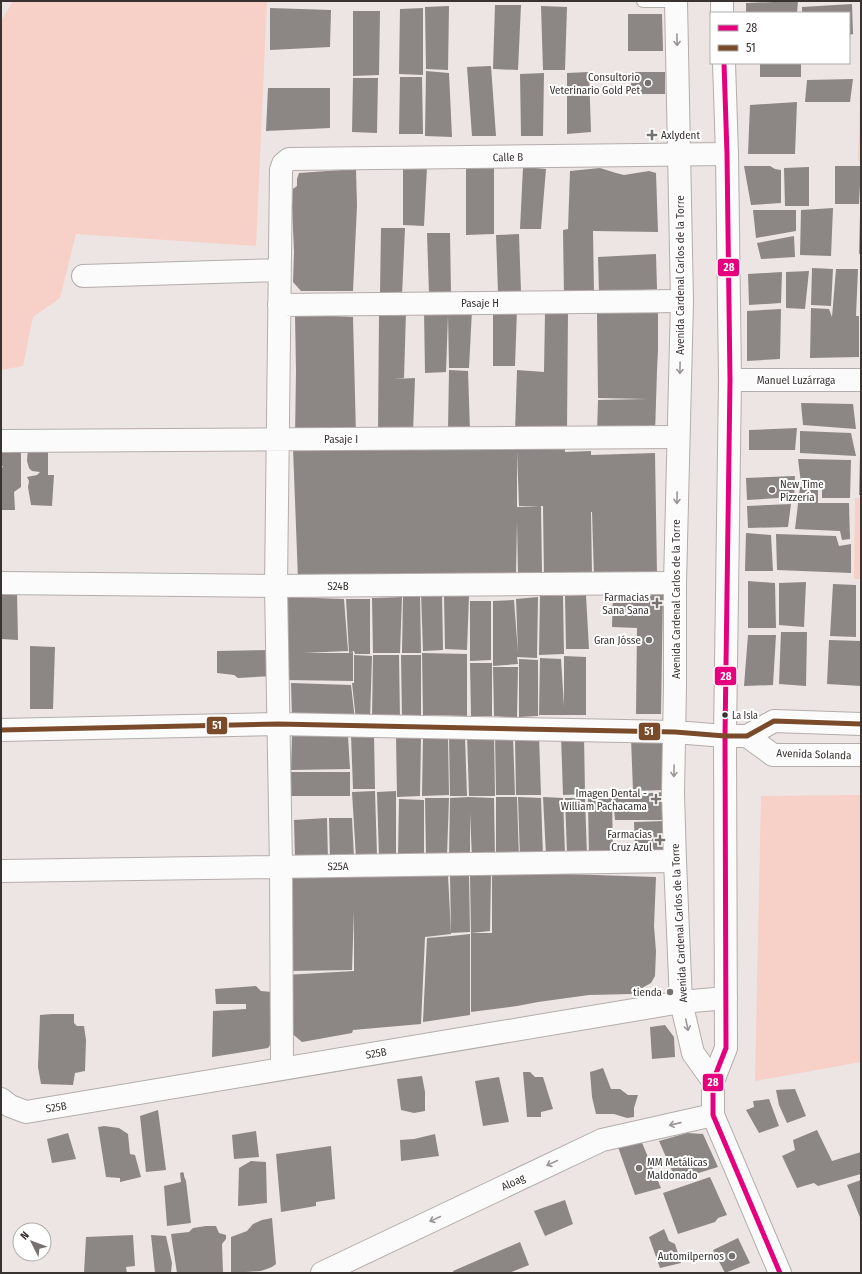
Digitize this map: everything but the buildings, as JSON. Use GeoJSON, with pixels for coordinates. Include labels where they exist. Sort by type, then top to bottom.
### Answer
{"type":"FeatureCollection","features":[{"type":"Feature","properties":{"kind":"street","name":"Avenida Cardenal Carlos de la Torre"},"geometry":{"type":"LineString","coordinates":[[676,1],[682,301],[675,583],[675,732],[673,793],[675,861],[682,1002],[693,1053],[712,1081]]}},
{"type":"Feature","properties":{"kind":"street"},"geometry":{"type":"LineString","coordinates":[[722,1],[722,12]]}},
{"type":"Feature","properties":{"kind":"street"},"geometry":{"type":"LineString","coordinates":[[724,64],[727,154],[730,380],[725,736],[726,1048],[712,1081],[713,1115],[780,1273]]}},
{"type":"Feature","properties":{"kind":"street","name":"Calle B"},"geometry":{"type":"LineString","coordinates":[[279,270],[281,170],[283,164],[289,159],[727,154]]}},
{"type":"Feature","properties":{"kind":"street"},"geometry":{"type":"LineString","coordinates":[[83,276],[279,270],[276,586],[281,867],[282,1069]]}},
{"type":"Feature","properties":{"kind":"street","name":"Pasaje H"},"geometry":{"type":"LineString","coordinates":[[279,304],[682,301]]}},
{"type":"Feature","properties":{"kind":"street","name":"Manuel Luzárraga"},"geometry":{"type":"LineString","coordinates":[[730,380],[861,380]]}},
{"type":"Feature","properties":{"kind":"street","name":"Pasaje I"},"geometry":{"type":"LineString","coordinates":[[2,441],[678,437]]}},
{"type":"Feature","properties":{"kind":"street","name":"S24B"},"geometry":{"type":"LineString","coordinates":[[1,583],[276,586],[675,583]]}},
{"type":"Feature","properties":{"kind":"street"},"geometry":{"type":"LineString","coordinates":[[1,730],[278,724],[675,732],[725,736],[747,736],[774,721],[861,724]]}},
{"type":"Feature","properties":{"kind":"street","name":"Avenida Solanda"},"geometry":{"type":"LineString","coordinates":[[747,736],[773,754],[861,755]]}},
{"type":"Feature","properties":{"kind":"street","name":"S25A"},"geometry":{"type":"LineString","coordinates":[[1,870],[675,861]]}},
{"type":"Feature","properties":{"kind":"street","name":"S25B"},"geometry":{"type":"LineString","coordinates":[[1,1099],[10,1106],[26,1112],[682,1002],[726,998]]}},
{"type":"Feature","properties":{"kind":"street","name":"Aloag"},"geometry":{"type":"LineString","coordinates":[[322,1273],[602,1140],[713,1115]]}},
{"type":"Feature","properties":{"kind":"lane"},"geometry":{"type":"LineString","coordinates":[[643,1],[676,1]]}},
{"type":"Feature","properties":{"kind":"shaded area"},"geometry":{"type":"Polygon","coordinates":[[[13,1],[267,1],[256,246],[76,234],[60,298],[33,317],[23,366],[1,370],[1,21],[13,1]]]}},
{"type":"Feature","properties":{"kind":"shaded area"},"geometry":{"type":"Polygon","coordinates":[[[861,36],[861,161],[858,161],[861,36]]]}},
{"type":"Feature","properties":{"kind":"shaded area"},"geometry":{"type":"Polygon","coordinates":[[[855,498],[861,498],[861,579],[854,579],[855,498]]]}},
{"type":"Feature","properties":{"kind":"shaded area"},"geometry":{"type":"Polygon","coordinates":[[[861,795],[861,1062],[755,1081],[761,796],[861,795]]]}},
{"type":"Feature","properties":{"kind":"transit line","name":"28"},"geometry":{"type":"LineString","coordinates":[[724,64],[727,154],[730,380],[725,736],[726,1048],[713,1081],[713,1115],[780,1273]]}},
{"type":"Feature","properties":{"kind":"transit line","name":"51"},"geometry":{"type":"LineString","coordinates":[[1,730],[278,724],[675,732],[725,736],[747,736],[774,721],[861,724]]}},
{"type":"Feature","properties":{"kind":"place","name":"Consultorio Veterinario Gold Pet"},"geometry":{"type":"Point","coordinates":[648,83]}},
{"type":"Feature","properties":{"kind":"place","name":"Axlydent"},"geometry":{"type":"Point","coordinates":[652,135]}},
{"type":"Feature","properties":{"kind":"place","name":"New Time Pizzería"},"geometry":{"type":"Point","coordinates":[772,490]}},
{"type":"Feature","properties":{"kind":"place","name":"Farmacias Sana Sana"},"geometry":{"type":"Point","coordinates":[657,603]}},
{"type":"Feature","properties":{"kind":"place","name":"Gran Jósse"},"geometry":{"type":"Point","coordinates":[649,640]}},
{"type":"Feature","properties":{"kind":"place","name":"La Isla"},"geometry":{"type":"Point","coordinates":[725,715]}},
{"type":"Feature","properties":{"kind":"place","name":"Imagen Dental - William Pachacama"},"geometry":{"type":"Point","coordinates":[656,799]}},
{"type":"Feature","properties":{"kind":"place","name":"Farmacias Cruz Azul"},"geometry":{"type":"Point","coordinates":[660,840]}},
{"type":"Feature","properties":{"kind":"place","name":"tienda"},"geometry":{"type":"Point","coordinates":[670,992]}},
{"type":"Feature","properties":{"kind":"place","name":"MM Metálicas Maldonado"},"geometry":{"type":"Point","coordinates":[639,1168]}},
{"type":"Feature","properties":{"kind":"place","name":"Automilpernos"},"geometry":{"type":"Point","coordinates":[732,1256]}}]}
